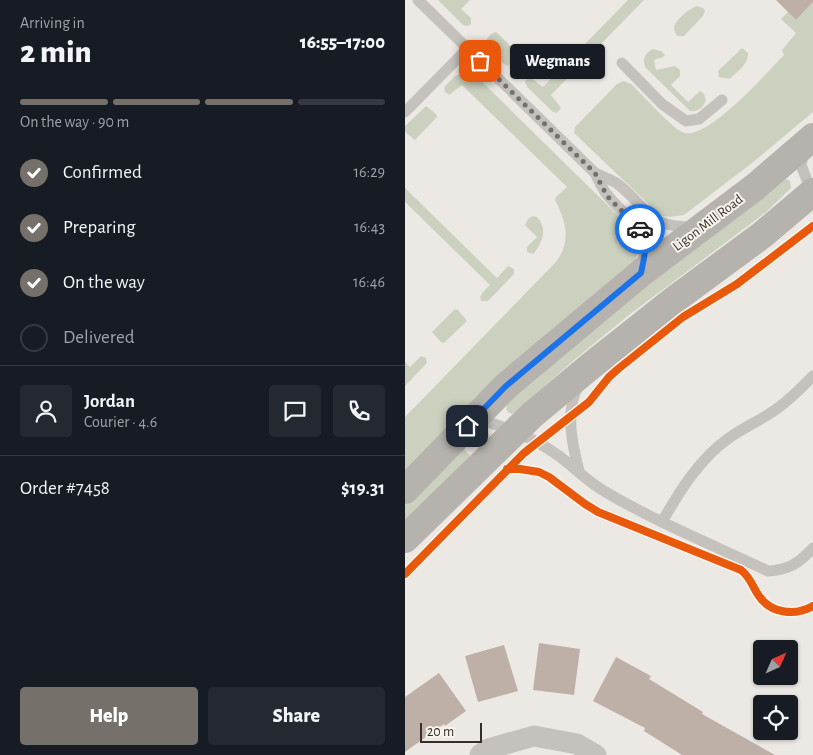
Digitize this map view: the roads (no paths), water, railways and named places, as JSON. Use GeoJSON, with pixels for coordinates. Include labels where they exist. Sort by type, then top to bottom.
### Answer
{"type":"FeatureCollection","features":[{"type":"Feature","properties":{"kind":"main road","name":"Ligon Mill Road"},"geometry":{"type":"LineString","coordinates":[[405,490],[506,386],[641,273],[755,187],[809,141]]}},
{"type":"Feature","properties":{"kind":"main road"},"geometry":{"type":"LineString","coordinates":[[405,539],[515,431],[587,368],[762,235],[813,193]]}},
{"type":"Feature","properties":{"kind":"street"},"geometry":{"type":"LineString","coordinates":[[480,755],[488,749],[534,736],[577,744],[596,755]]}},
{"type":"Feature","properties":{"kind":"lane"},"geometry":{"type":"LineString","coordinates":[[417,0],[595,173],[607,196],[642,232],[645,240],[645,254],[641,273]]}},
{"type":"Feature","properties":{"kind":"lane"},"geometry":{"type":"LineString","coordinates":[[405,112],[467,49]]}},
{"type":"Feature","properties":{"kind":"lane"},"geometry":{"type":"LineString","coordinates":[[622,63],[663,104],[686,121],[699,120],[722,100]]}},
{"type":"Feature","properties":{"kind":"lane"},"geometry":{"type":"LineString","coordinates":[[809,141],[801,165],[813,193]]}},
{"type":"Feature","properties":{"kind":"lane"},"geometry":{"type":"LineString","coordinates":[[595,173],[619,184],[653,219],[680,227],[703,227]]}},
{"type":"Feature","properties":{"kind":"lane"},"geometry":{"type":"LineString","coordinates":[[579,471],[571,439],[573,396],[587,368]]}},
{"type":"Feature","properties":{"kind":"lane"},"geometry":{"type":"LineString","coordinates":[[662,522],[679,493],[711,454],[729,438],[774,411],[793,396],[813,376]]}},
{"type":"Feature","properties":{"kind":"lane"},"geometry":{"type":"LineString","coordinates":[[475,418],[515,431],[558,455],[601,490],[638,511],[768,571],[784,570],[802,559],[813,548]]}},
{"type":"Feature","properties":{"kind":"place","name":"Wegmans"},"geometry":{"type":"Point","coordinates":[480,61]}}]}
